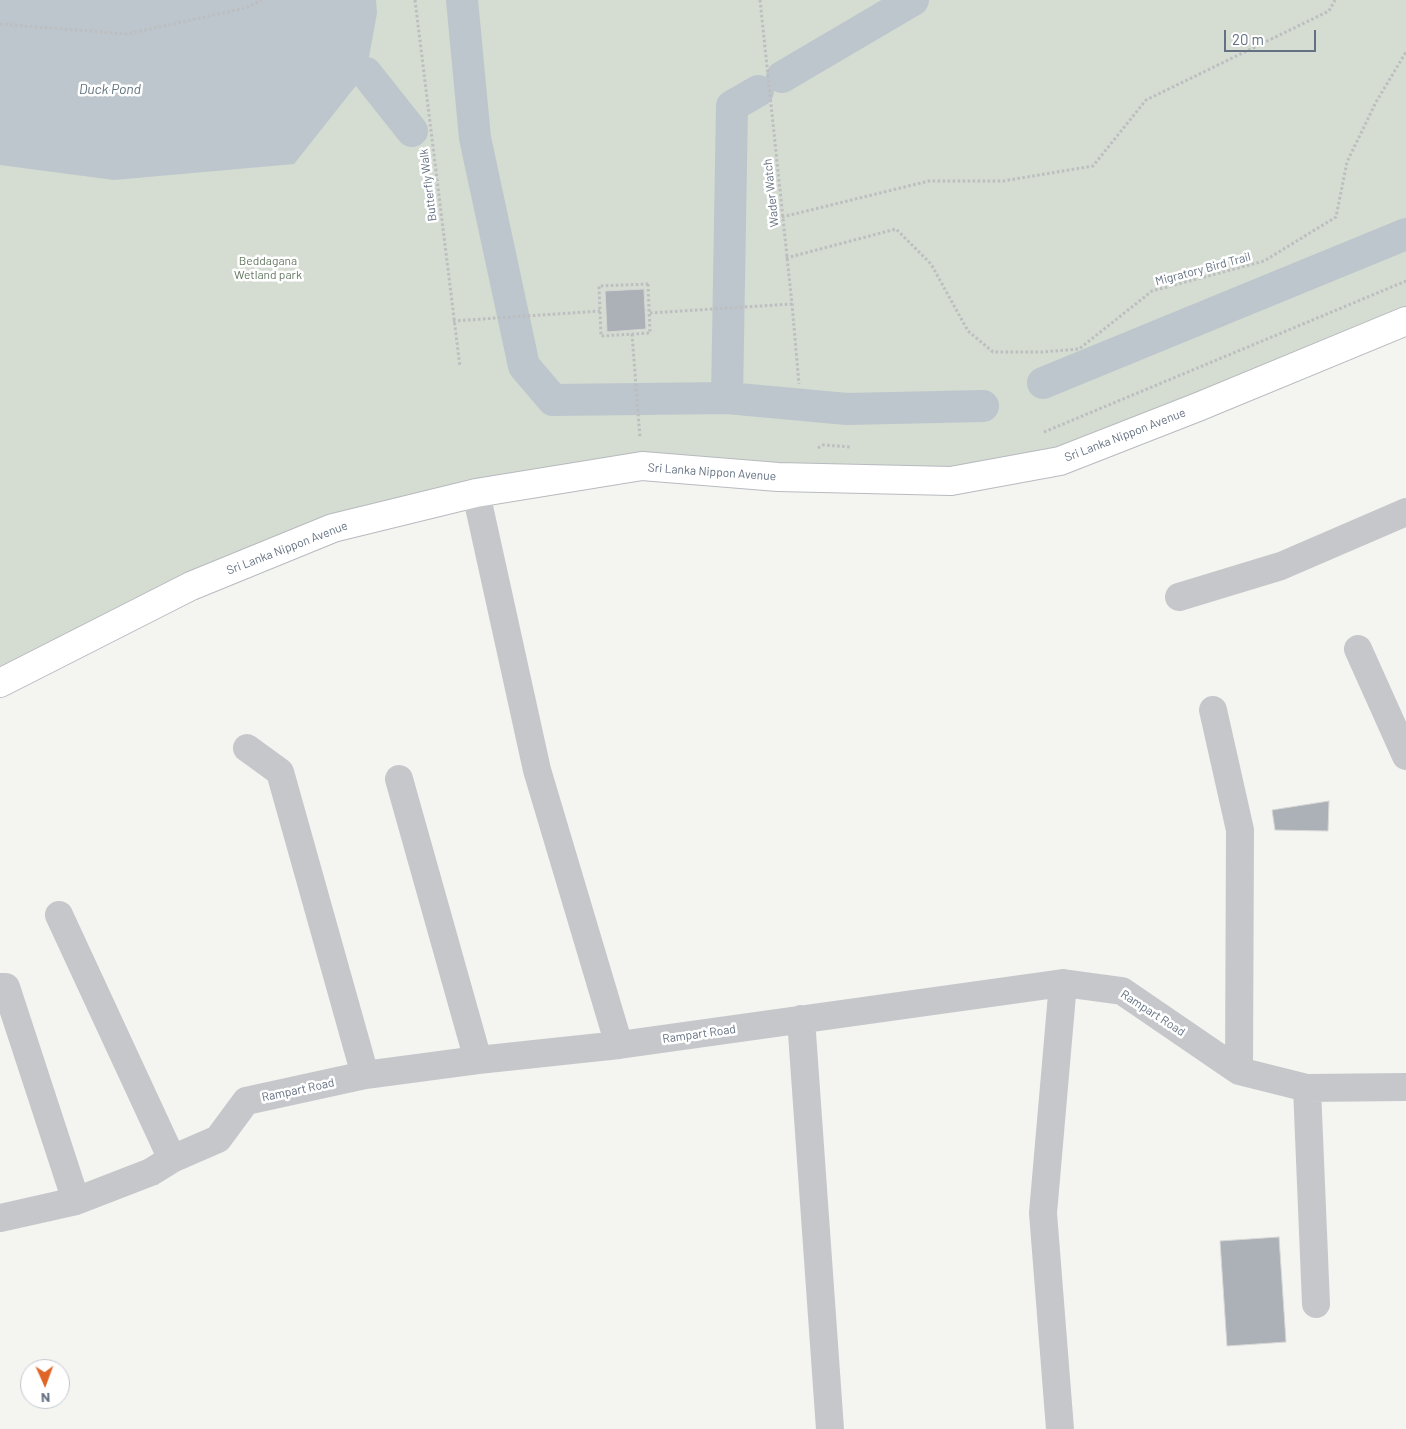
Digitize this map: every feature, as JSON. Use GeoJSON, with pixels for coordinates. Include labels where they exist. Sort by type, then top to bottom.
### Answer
{"type":"FeatureCollection","features":[{"type":"Feature","properties":{"kind":"street","name":"Sri Lanka Nippon Avenue"},"geometry":{"type":"LineString","coordinates":[[0,684],[191,586],[333,528],[476,492],[642,466],[778,477],[951,480],[1051,463],[1198,407],[1406,321]]}},
{"type":"Feature","properties":{"kind":"street"},"geometry":{"type":"LineString","coordinates":[[476,492],[537,770],[619,1045]]}},
{"type":"Feature","properties":{"kind":"street"},"geometry":{"type":"LineString","coordinates":[[1179,597],[1280,566],[1406,512]]}},
{"type":"Feature","properties":{"kind":"street"},"geometry":{"type":"LineString","coordinates":[[1358,649],[1406,756]]}},
{"type":"Feature","properties":{"kind":"street"},"geometry":{"type":"LineString","coordinates":[[1213,710],[1240,830],[1239,1071]]}},
{"type":"Feature","properties":{"kind":"street"},"geometry":{"type":"LineString","coordinates":[[248,748],[280,772],[365,1075]]}},
{"type":"Feature","properties":{"kind":"street"},"geometry":{"type":"LineString","coordinates":[[399,779],[478,1060]]}},
{"type":"Feature","properties":{"kind":"street"},"geometry":{"type":"LineString","coordinates":[[59,915],[172,1159]]}},
{"type":"Feature","properties":{"kind":"street"},"geometry":{"type":"LineString","coordinates":[[1060,1429],[1043,1213],[1063,983]]}},
{"type":"Feature","properties":{"kind":"street","name":"Rampart Road"},"geometry":{"type":"LineString","coordinates":[[0,1218],[76,1201],[151,1172],[172,1159],[218,1139],[246,1101],[365,1075],[478,1060],[619,1045],[1063,983],[1122,990],[1239,1071],[1307,1088],[1406,1087]]}},
{"type":"Feature","properties":{"kind":"street"},"geometry":{"type":"LineString","coordinates":[[0,987],[6,987],[76,1201]]}},
{"type":"Feature","properties":{"kind":"street"},"geometry":{"type":"LineString","coordinates":[[801,1019],[830,1429]]}},
{"type":"Feature","properties":{"kind":"street"},"geometry":{"type":"LineString","coordinates":[[1307,1088],[1316,1304]]}},
{"type":"Feature","properties":{"kind":"path"},"geometry":{"type":"LineString","coordinates":[[0,24],[127,34],[246,8],[262,0]]}},
{"type":"Feature","properties":{"kind":"path","name":"Butterfly Walk"},"geometry":{"type":"LineString","coordinates":[[415,0],[460,367]]}},
{"type":"Feature","properties":{"kind":"path","name":"Wader Watch"},"geometry":{"type":"LineString","coordinates":[[760,0],[799,384]]}},
{"type":"Feature","properties":{"kind":"path"},"geometry":{"type":"LineString","coordinates":[[782,217],[929,181],[1003,181],[1094,166],[1146,100],[1329,12],[1335,0]]}},
{"type":"Feature","properties":{"kind":"path","name":"Migratory Bird Trail"},"geometry":{"type":"LineString","coordinates":[[786,258],[896,229],[932,264],[968,331],[993,352],[1042,352],[1079,349],[1152,291],[1264,261],[1336,217],[1347,162],[1376,102],[1406,52]]}},
{"type":"Feature","properties":{"kind":"path"},"geometry":{"type":"LineString","coordinates":[[1040,434],[1406,281]]}},
{"type":"Feature","properties":{"kind":"path"},"geometry":{"type":"LineString","coordinates":[[648,284],[650,333],[601,336],[600,312],[599,286],[648,284]]}},
{"type":"Feature","properties":{"kind":"path"},"geometry":{"type":"LineString","coordinates":[[650,313],[792,304]]}},
{"type":"Feature","properties":{"kind":"path"},"geometry":{"type":"LineString","coordinates":[[454,321],[600,312]]}},
{"type":"Feature","properties":{"kind":"path"},"geometry":{"type":"LineString","coordinates":[[632,334],[640,440]]}},
{"type":"Feature","properties":{"kind":"path"},"geometry":{"type":"LineString","coordinates":[[815,450],[823,445],[860,447]]}},
{"type":"Feature","properties":{"kind":"green space","name":"Beddagana Wetland park"},"geometry":{"type":"Polygon","coordinates":[[[0,0],[1406,0],[1406,321],[1198,407],[951,481],[642,466],[333,528],[0,683],[0,0]]]}},
{"type":"Feature","properties":{"kind":"water","name":"Duck Pond"},"geometry":{"type":"Polygon","coordinates":[[[0,0],[376,0],[377,13],[366,73],[294,164],[114,180],[0,165],[0,0]]]}},
{"type":"Feature","properties":{"kind":"building"},"geometry":{"type":"Polygon","coordinates":[[[644,289],[646,329],[607,332],[605,291],[644,289]]]}},
{"type":"Feature","properties":{"kind":"building"},"geometry":{"type":"Polygon","coordinates":[[[1329,801],[1328,831],[1275,830],[1272,810],[1329,801]]]}},
{"type":"Feature","properties":{"kind":"building"},"geometry":{"type":"Polygon","coordinates":[[[1279,1237],[1286,1342],[1227,1346],[1220,1241],[1279,1237]]]}},
{"type":"Feature","properties":{"kind":"waterway"},"geometry":{"type":"LineString","coordinates":[[462,0],[475,138],[524,366],[553,400],[727,398]]}},
{"type":"Feature","properties":{"kind":"waterway"},"geometry":{"type":"LineString","coordinates":[[782,77],[913,0]]}},
{"type":"Feature","properties":{"kind":"waterway"},"geometry":{"type":"LineString","coordinates":[[366,73],[412,131]]}},
{"type":"Feature","properties":{"kind":"waterway"},"geometry":{"type":"LineString","coordinates":[[758,91],[732,106],[727,398],[847,409],[983,406]]}},
{"type":"Feature","properties":{"kind":"waterway"},"geometry":{"type":"LineString","coordinates":[[1043,383],[1406,234]]}}]}
